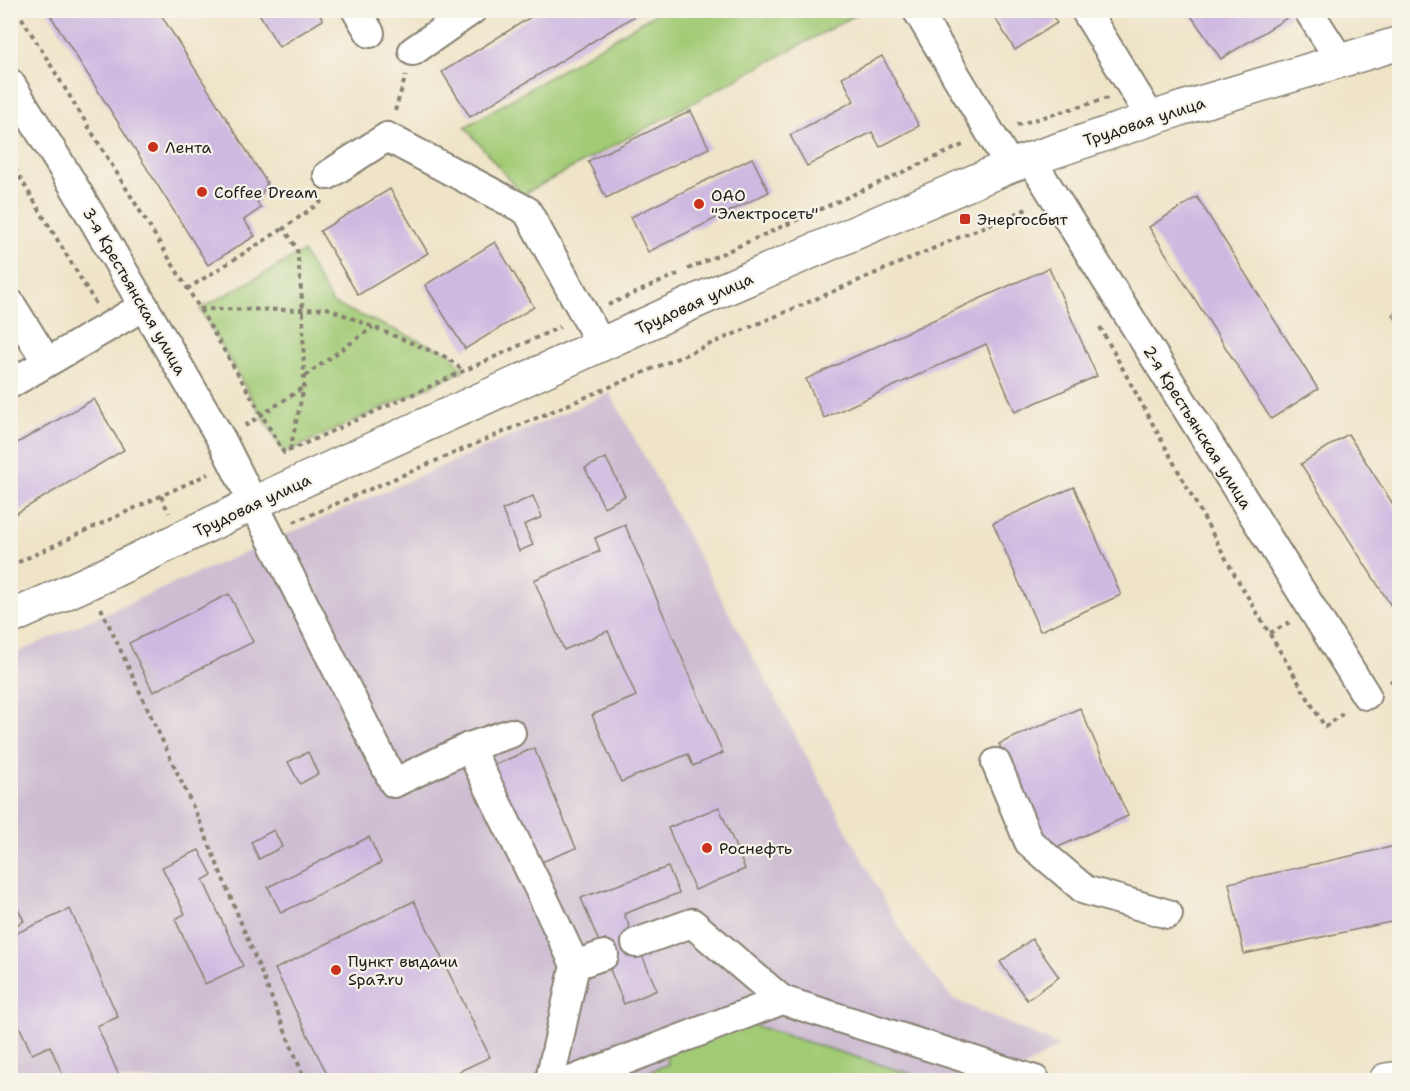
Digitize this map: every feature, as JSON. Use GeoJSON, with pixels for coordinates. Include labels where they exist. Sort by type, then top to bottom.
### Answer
{"type":"FeatureCollection","features":[{"type":"Feature","properties":{"kind":"main road","name":"Трудовая улица"},"geometry":{"type":"LineString","coordinates":[[10,618],[254,503],[701,299],[1020,162],[1151,118],[1400,43]]}},
{"type":"Feature","properties":{"kind":"main road"},"geometry":{"type":"LineString","coordinates":[[1386,1080],[1400,1078]]}},
{"type":"Feature","properties":{"kind":"street"},"geometry":{"type":"LineString","coordinates":[[413,51],[472,10]]}},
{"type":"Feature","properties":{"kind":"street","name":"2-я Крестьянская улица"},"geometry":{"type":"LineString","coordinates":[[917,10],[1020,162],[1053,195],[1366,695]]}},
{"type":"Feature","properties":{"kind":"street"},"geometry":{"type":"LineString","coordinates":[[1085,10],[1151,118]]}},
{"type":"Feature","properties":{"kind":"street"},"geometry":{"type":"LineString","coordinates":[[1308,10],[1340,60]]}},
{"type":"Feature","properties":{"kind":"street","name":"3-я Крестьянская улица"},"geometry":{"type":"LineString","coordinates":[[10,83],[72,183],[221,440],[394,783],[469,747]]}},
{"type":"Feature","properties":{"kind":"street"},"geometry":{"type":"LineString","coordinates":[[328,175],[387,138],[527,211],[602,344]]}},
{"type":"Feature","properties":{"kind":"street"},"geometry":{"type":"LineString","coordinates":[[10,303],[47,362]]}},
{"type":"Feature","properties":{"kind":"street"},"geometry":{"type":"LineString","coordinates":[[10,384],[144,306]]}},
{"type":"Feature","properties":{"kind":"street"},"geometry":{"type":"LineString","coordinates":[[510,733],[469,747],[575,965],[550,1080]]}},
{"type":"Feature","properties":{"kind":"street"},"geometry":{"type":"LineString","coordinates":[[996,763],[1029,842],[1085,890],[1168,914]]}},
{"type":"Feature","properties":{"kind":"street"},"geometry":{"type":"LineString","coordinates":[[636,943],[692,924],[782,1000],[1035,1080]]}},
{"type":"Feature","properties":{"kind":"street"},"geometry":{"type":"LineString","coordinates":[[575,965],[604,955]]}},
{"type":"Feature","properties":{"kind":"street"},"geometry":{"type":"LineString","coordinates":[[573,1080],[782,1000]]}},
{"type":"Feature","properties":{"kind":"path"},"geometry":{"type":"LineString","coordinates":[[17,10],[200,309],[284,453],[967,143],[962,134]]}},
{"type":"Feature","properties":{"kind":"path"},"geometry":{"type":"LineString","coordinates":[[387,138],[413,51]]}},
{"type":"Feature","properties":{"kind":"path"},"geometry":{"type":"LineString","coordinates":[[10,161],[96,304]]}},
{"type":"Feature","properties":{"kind":"path"},"geometry":{"type":"LineString","coordinates":[[187,289],[324,200],[328,175]]}},
{"type":"Feature","properties":{"kind":"path"},"geometry":{"type":"LineString","coordinates":[[268,533],[1034,206],[1053,195]]}},
{"type":"Feature","properties":{"kind":"path"},"geometry":{"type":"LineString","coordinates":[[284,228],[297,249],[303,310],[304,387],[290,450]]}},
{"type":"Feature","properties":{"kind":"path"},"geometry":{"type":"LineString","coordinates":[[200,309],[303,310],[327,308],[448,358],[463,371]]}},
{"type":"Feature","properties":{"kind":"path"},"geometry":{"type":"LineString","coordinates":[[1096,319],[1236,577],[1325,727],[1366,695]]}},
{"type":"Feature","properties":{"kind":"path"},"geometry":{"type":"LineString","coordinates":[[304,377],[373,327]]}},
{"type":"Feature","properties":{"kind":"path"},"geometry":{"type":"LineString","coordinates":[[244,426],[304,387]]}},
{"type":"Feature","properties":{"kind":"path"},"geometry":{"type":"LineString","coordinates":[[10,566],[213,471]]}},
{"type":"Feature","properties":{"kind":"path"},"geometry":{"type":"LineString","coordinates":[[160,496],[173,521]]}},
{"type":"Feature","properties":{"kind":"path"},"geometry":{"type":"LineString","coordinates":[[111,603],[100,608],[200,822],[305,1080]]}},
{"type":"Feature","properties":{"kind":"shaded area"},"geometry":{"type":"Polygon","coordinates":[[[610,393],[907,942],[953,999],[1059,1046],[1014,1074],[991,1080],[11,1080],[10,656],[610,393]]]}},
{"type":"Feature","properties":{"kind":"green space"},"geometry":{"type":"Polygon","coordinates":[[[660,11],[863,11],[522,195],[465,127],[660,11]]]}},
{"type":"Feature","properties":{"kind":"green space"},"geometry":{"type":"Polygon","coordinates":[[[303,252],[332,303],[451,354],[463,371],[284,453],[200,309],[303,252]]]}},
{"type":"Feature","properties":{"kind":"green space"},"geometry":{"type":"Polygon","coordinates":[[[746,1023],[930,1080],[600,1080],[631,1067],[635,1078],[668,1064],[665,1053],[746,1023]]]}},
{"type":"Feature","properties":{"kind":"building"},"geometry":{"type":"Polygon","coordinates":[[[47,10],[158,10],[267,183],[257,203],[261,208],[244,220],[255,236],[208,265],[47,10]]]}},
{"type":"Feature","properties":{"kind":"building"},"geometry":{"type":"Polygon","coordinates":[[[257,10],[317,10],[323,20],[279,47],[257,10]]]}},
{"type":"Feature","properties":{"kind":"building"},"geometry":{"type":"Polygon","coordinates":[[[542,10],[644,10],[470,117],[442,72],[542,10]]]}},
{"type":"Feature","properties":{"kind":"building"},"geometry":{"type":"Polygon","coordinates":[[[990,10],[1049,10],[1057,23],[1015,50],[990,10]]]}},
{"type":"Feature","properties":{"kind":"building"},"geometry":{"type":"Polygon","coordinates":[[[1187,10],[1287,10],[1290,16],[1221,59],[1187,10]]]}},
{"type":"Feature","properties":{"kind":"building"},"geometry":{"type":"Polygon","coordinates":[[[882,56],[919,126],[880,147],[872,132],[807,166],[790,135],[854,101],[842,77],[882,56]]]}},
{"type":"Feature","properties":{"kind":"building"},"geometry":{"type":"Polygon","coordinates":[[[691,111],[709,148],[606,198],[588,161],[691,111]]]}},
{"type":"Feature","properties":{"kind":"building"},"geometry":{"type":"Polygon","coordinates":[[[752,158],[769,192],[648,252],[631,217],[752,158]]]}},
{"type":"Feature","properties":{"kind":"building"},"geometry":{"type":"Polygon","coordinates":[[[390,189],[428,253],[358,295],[320,231],[390,189]]]}},
{"type":"Feature","properties":{"kind":"building"},"geometry":{"type":"Polygon","coordinates":[[[1197,197],[1318,389],[1271,419],[1149,227],[1197,197]]]}},
{"type":"Feature","properties":{"kind":"building"},"geometry":{"type":"Polygon","coordinates":[[[495,242],[534,307],[465,349],[425,285],[495,242]]]}},
{"type":"Feature","properties":{"kind":"building"},"geometry":{"type":"Polygon","coordinates":[[[1049,268],[1097,376],[1015,412],[986,344],[824,418],[806,379],[1049,268]]]}},
{"type":"Feature","properties":{"kind":"building"},"geometry":{"type":"Polygon","coordinates":[[[1400,307],[1400,326],[1393,315],[1400,307]]]}},
{"type":"Feature","properties":{"kind":"building"},"geometry":{"type":"Polygon","coordinates":[[[94,399],[124,450],[10,517],[10,447],[94,399]]]}},
{"type":"Feature","properties":{"kind":"building"},"geometry":{"type":"Polygon","coordinates":[[[1348,434],[1400,515],[1400,620],[1301,464],[1348,434]]]}},
{"type":"Feature","properties":{"kind":"building"},"geometry":{"type":"Polygon","coordinates":[[[606,458],[625,496],[604,507],[585,468],[606,458]]]}},
{"type":"Feature","properties":{"kind":"building"},"geometry":{"type":"Polygon","coordinates":[[[1074,487],[1121,595],[1040,631],[993,523],[1074,487]]]}},
{"type":"Feature","properties":{"kind":"building"},"geometry":{"type":"Polygon","coordinates":[[[533,496],[542,517],[524,525],[533,545],[519,551],[502,510],[533,496]]]}},
{"type":"Feature","properties":{"kind":"building"},"geometry":{"type":"Polygon","coordinates":[[[625,525],[723,753],[693,766],[688,754],[621,782],[592,715],[636,696],[608,631],[564,650],[534,580],[600,551],[595,538],[625,525]]]}},
{"type":"Feature","properties":{"kind":"building"},"geometry":{"type":"Polygon","coordinates":[[[229,594],[253,642],[153,692],[129,643],[229,594]]]}},
{"type":"Feature","properties":{"kind":"building"},"geometry":{"type":"Polygon","coordinates":[[[1080,708],[1128,816],[1047,852],[999,744],[1080,708]]]}},
{"type":"Feature","properties":{"kind":"building"},"geometry":{"type":"Polygon","coordinates":[[[534,748],[576,848],[534,865],[492,766],[534,748]]]}},
{"type":"Feature","properties":{"kind":"building"},"geometry":{"type":"Polygon","coordinates":[[[308,752],[318,774],[300,784],[288,762],[308,752]]]}},
{"type":"Feature","properties":{"kind":"building","name":"Роснефть"},"geometry":{"type":"Polygon","coordinates":[[[719,807],[745,869],[695,890],[668,828],[719,807]]]}},
{"type":"Feature","properties":{"kind":"building"},"geometry":{"type":"Polygon","coordinates":[[[274,830],[282,847],[259,859],[251,842],[274,830]]]}},
{"type":"Feature","properties":{"kind":"building"},"geometry":{"type":"Polygon","coordinates":[[[369,837],[381,863],[281,913],[268,887],[369,837]]]}},
{"type":"Feature","properties":{"kind":"building"},"geometry":{"type":"Polygon","coordinates":[[[1400,845],[1400,920],[1244,954],[1229,883],[1400,845]]]}},
{"type":"Feature","properties":{"kind":"building"},"geometry":{"type":"Polygon","coordinates":[[[199,850],[212,875],[203,880],[243,966],[205,984],[175,919],[185,914],[162,867],[199,850]]]}},
{"type":"Feature","properties":{"kind":"building"},"geometry":{"type":"Polygon","coordinates":[[[668,867],[679,893],[624,914],[657,990],[624,1004],[581,898],[668,867]]]}},
{"type":"Feature","properties":{"kind":"building"},"geometry":{"type":"Polygon","coordinates":[[[10,893],[24,921],[10,928],[10,893]]]}},
{"type":"Feature","properties":{"kind":"building"},"geometry":{"type":"Polygon","coordinates":[[[414,901],[490,1057],[441,1080],[330,1080],[275,969],[414,901]]]}},
{"type":"Feature","properties":{"kind":"building"},"geometry":{"type":"Polygon","coordinates":[[[70,909],[118,1017],[97,1026],[121,1080],[65,1080],[50,1046],[32,1054],[10,1006],[10,936],[70,909]]]}},
{"type":"Feature","properties":{"kind":"building"},"geometry":{"type":"Polygon","coordinates":[[[1032,939],[1059,977],[1027,1000],[1000,962],[1032,939]]]}},
{"type":"Feature","properties":{"kind":"place","name":"Лента"},"geometry":{"type":"Point","coordinates":[153,147]}},
{"type":"Feature","properties":{"kind":"place","name":"Сoffee Dream"},"geometry":{"type":"Point","coordinates":[202,192]}},
{"type":"Feature","properties":{"kind":"place","name":"ОАО \"Электросеть\""},"geometry":{"type":"Point","coordinates":[699,204]}},
{"type":"Feature","properties":{"kind":"place","name":"Энергосбыт"},"geometry":{"type":"Point","coordinates":[965,219]}},
{"type":"Feature","properties":{"kind":"place","name":"Роснефть"},"geometry":{"type":"Point","coordinates":[707,848]}},
{"type":"Feature","properties":{"kind":"place","name":"Пункт выдачи Spa7.ru"},"geometry":{"type":"Point","coordinates":[336,970]}}]}
